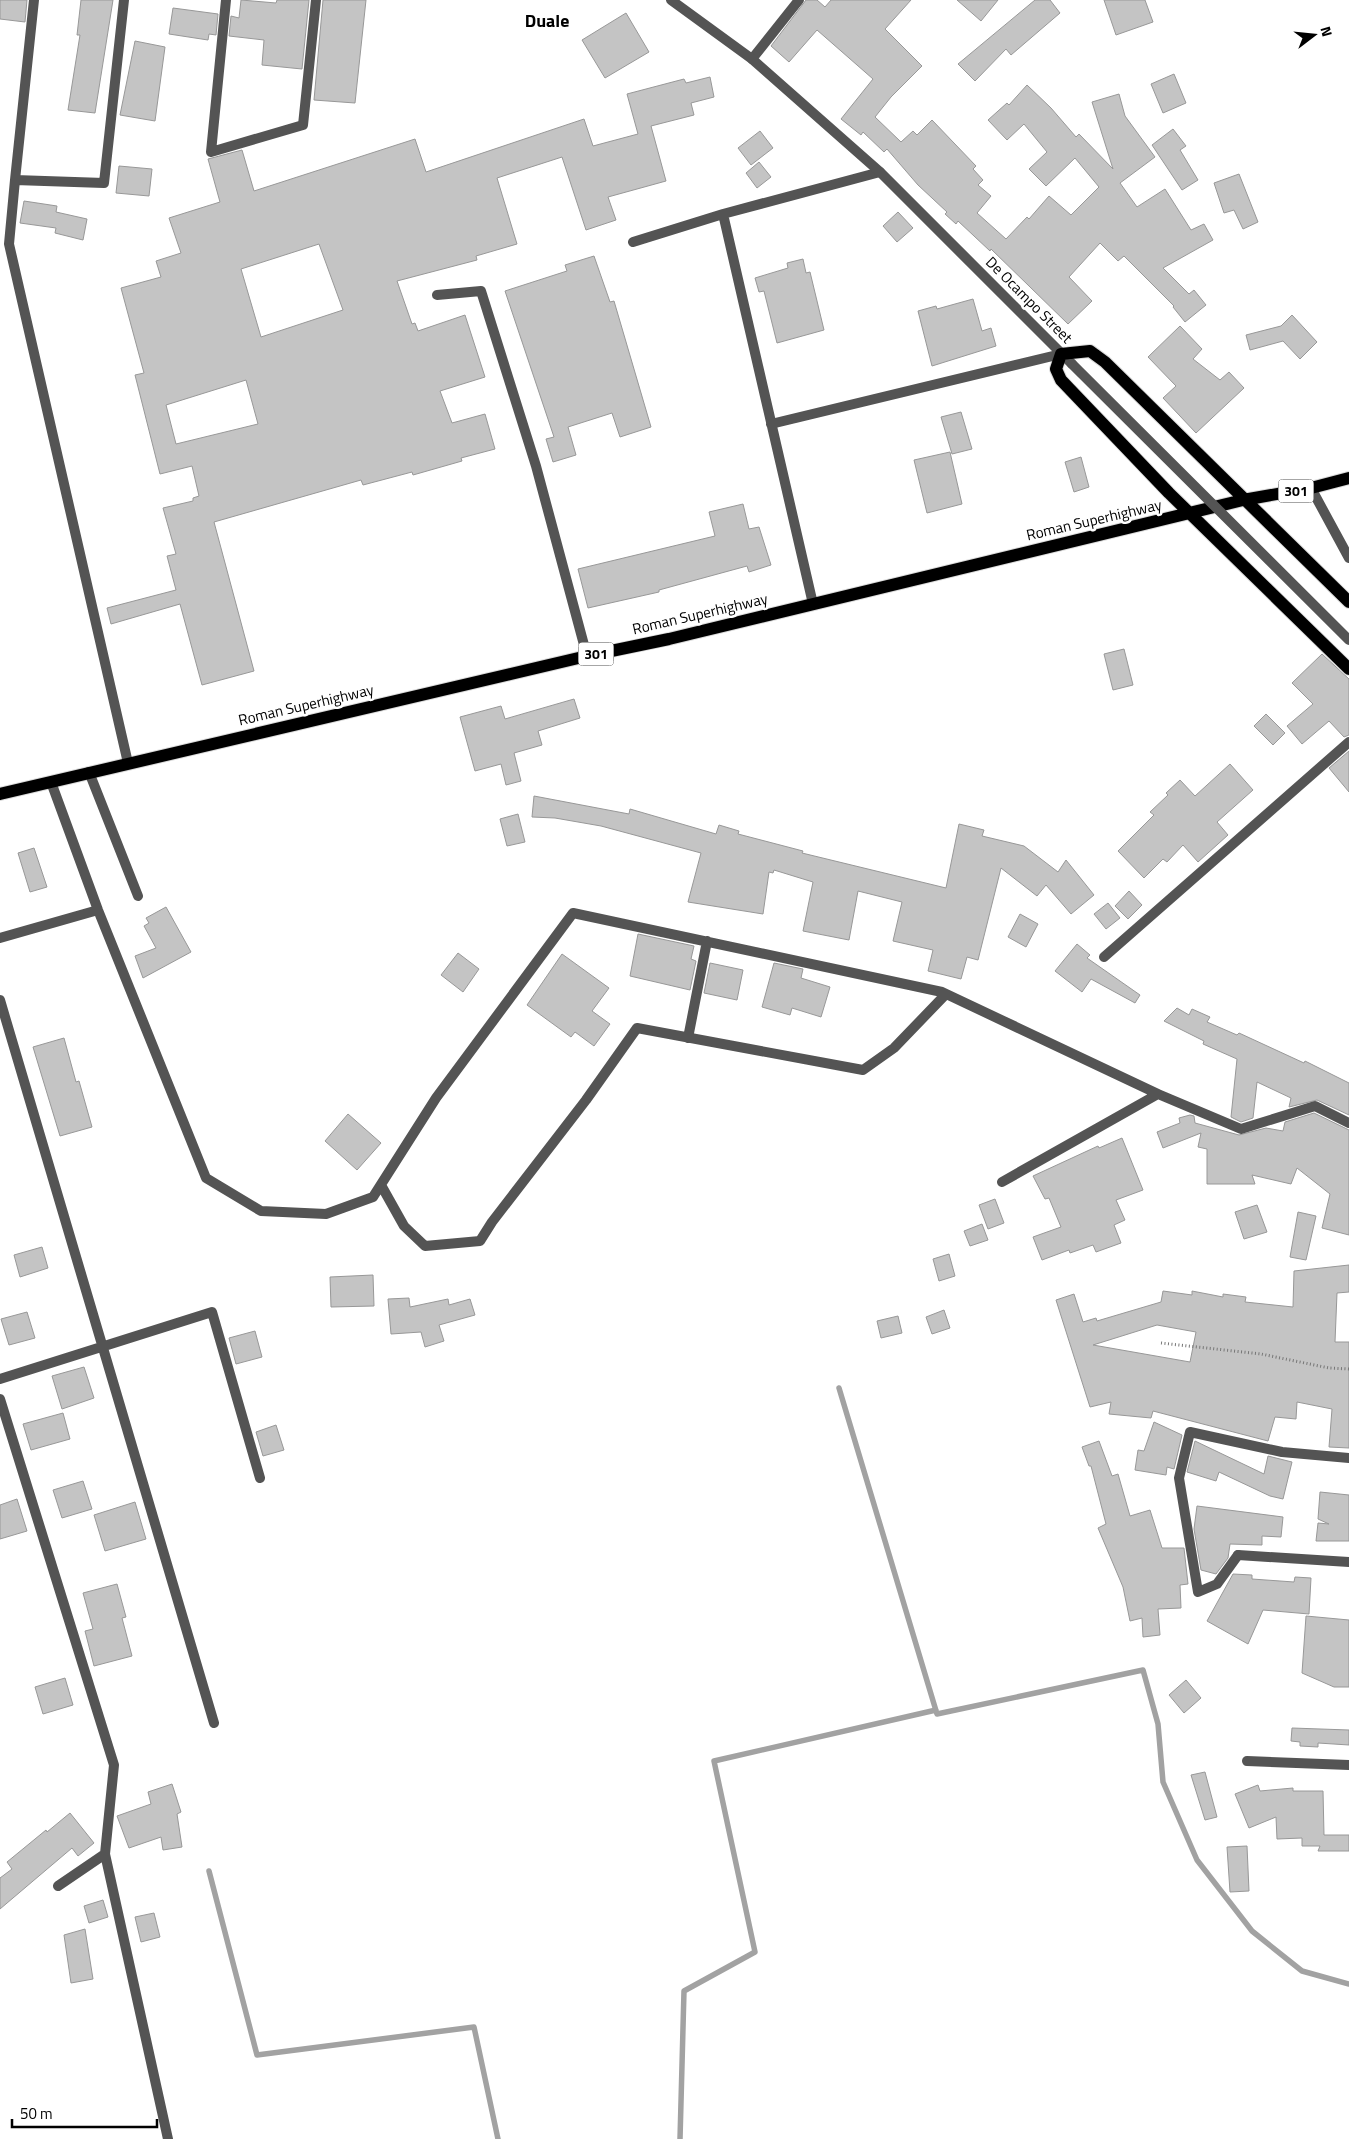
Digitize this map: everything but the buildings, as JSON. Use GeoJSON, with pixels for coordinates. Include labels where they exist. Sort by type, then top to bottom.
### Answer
{"type":"FeatureCollection","features":[{"type":"Feature","properties":{"kind":"main road"},"geometry":{"type":"LineString","coordinates":[[1349,602],[1095,354],[1086,350],[1061,354],[1056,369],[1061,380],[1191,514],[1349,669]]}},
{"type":"Feature","properties":{"kind":"main road","name":"Roman Superhighway"},"geometry":{"type":"LineString","coordinates":[[0,794],[813,604],[1243,500],[1311,488],[1349,478]]}},
{"type":"Feature","properties":{"kind":"street"},"geometry":{"type":"LineString","coordinates":[[34,0],[9,244],[128,763]]}},
{"type":"Feature","properties":{"kind":"street"},"geometry":{"type":"LineString","coordinates":[[15,180],[104,184],[124,0]]}},
{"type":"Feature","properties":{"kind":"street"},"geometry":{"type":"LineString","coordinates":[[226,0],[211,152],[304,125],[316,0]]}},
{"type":"Feature","properties":{"kind":"street","name":"De Ocampo Street"},"geometry":{"type":"LineString","coordinates":[[671,0],[752,59],[880,172],[1349,640]]}},
{"type":"Feature","properties":{"kind":"street"},"geometry":{"type":"LineString","coordinates":[[752,59],[798,0]]}},
{"type":"Feature","properties":{"kind":"street"},"geometry":{"type":"LineString","coordinates":[[633,242],[723,214],[880,172]]}},
{"type":"Feature","properties":{"kind":"street"},"geometry":{"type":"LineString","coordinates":[[723,214],[813,604]]}},
{"type":"Feature","properties":{"kind":"street"},"geometry":{"type":"LineString","coordinates":[[437,295],[481,291],[536,466],[587,656]]}},
{"type":"Feature","properties":{"kind":"street"},"geometry":{"type":"LineString","coordinates":[[771,424],[1061,354]]}},
{"type":"Feature","properties":{"kind":"street"},"geometry":{"type":"LineString","coordinates":[[1311,488],[1349,558]]}},
{"type":"Feature","properties":{"kind":"street"},"geometry":{"type":"LineString","coordinates":[[1104,957],[1349,742]]}},
{"type":"Feature","properties":{"kind":"street"},"geometry":{"type":"LineString","coordinates":[[89,772],[138,896]]}},
{"type":"Feature","properties":{"kind":"street"},"geometry":{"type":"LineString","coordinates":[[50,782],[98,910],[206,1178],[261,1211],[326,1214],[373,1197],[436,1098],[573,913],[946,994],[1158,1094],[1240,1129],[1315,1106],[1349,1123]]}},
{"type":"Feature","properties":{"kind":"street"},"geometry":{"type":"LineString","coordinates":[[0,938],[98,910]]}},
{"type":"Feature","properties":{"kind":"street"},"geometry":{"type":"LineString","coordinates":[[688,1038],[707,941]]}},
{"type":"Feature","properties":{"kind":"street"},"geometry":{"type":"LineString","coordinates":[[381,1184],[404,1226],[425,1246],[480,1241],[492,1222],[586,1100],[638,1028],[863,1070],[894,1048],[946,994]]}},
{"type":"Feature","properties":{"kind":"street"},"geometry":{"type":"LineString","coordinates":[[0,1000],[214,1723]]}},
{"type":"Feature","properties":{"kind":"street"},"geometry":{"type":"LineString","coordinates":[[1002,1182],[1158,1094]]}},
{"type":"Feature","properties":{"kind":"street"},"geometry":{"type":"LineString","coordinates":[[0,1379],[212,1312],[260,1478]]}},
{"type":"Feature","properties":{"kind":"street"},"geometry":{"type":"LineString","coordinates":[[0,1399],[114,1765],[104,1854],[168,2139]]}},
{"type":"Feature","properties":{"kind":"street"},"geometry":{"type":"LineString","coordinates":[[1349,1458],[1282,1452],[1190,1432],[1178,1478],[1198,1592],[1217,1584],[1238,1555],[1349,1562]]}},
{"type":"Feature","properties":{"kind":"street"},"geometry":{"type":"LineString","coordinates":[[1247,1761],[1349,1765]]}},
{"type":"Feature","properties":{"kind":"street"},"geometry":{"type":"LineString","coordinates":[[58,1886],[104,1854]]}},
{"type":"Feature","properties":{"kind":"path"},"geometry":{"type":"LineString","coordinates":[[1161,1343],[1261,1354],[1329,1368],[1349,1369]]}},
{"type":"Feature","properties":{"kind":"waterway"},"geometry":{"type":"LineString","coordinates":[[839,1388],[937,1714],[1143,1670],[1158,1724],[1163,1782],[1197,1860],[1252,1931],[1302,1971],[1349,1984]]}},
{"type":"Feature","properties":{"kind":"waterway"},"geometry":{"type":"LineString","coordinates":[[680,2139],[684,1991],[755,1952],[714,1761],[936,1710]]}},
{"type":"Feature","properties":{"kind":"waterway"},"geometry":{"type":"LineString","coordinates":[[209,1871],[257,2055],[474,2027],[498,2139]]}},
{"type":"Feature","properties":{"kind":"district","name":"Duale"},"geometry":{"type":"Point","coordinates":[547,21]}}]}
